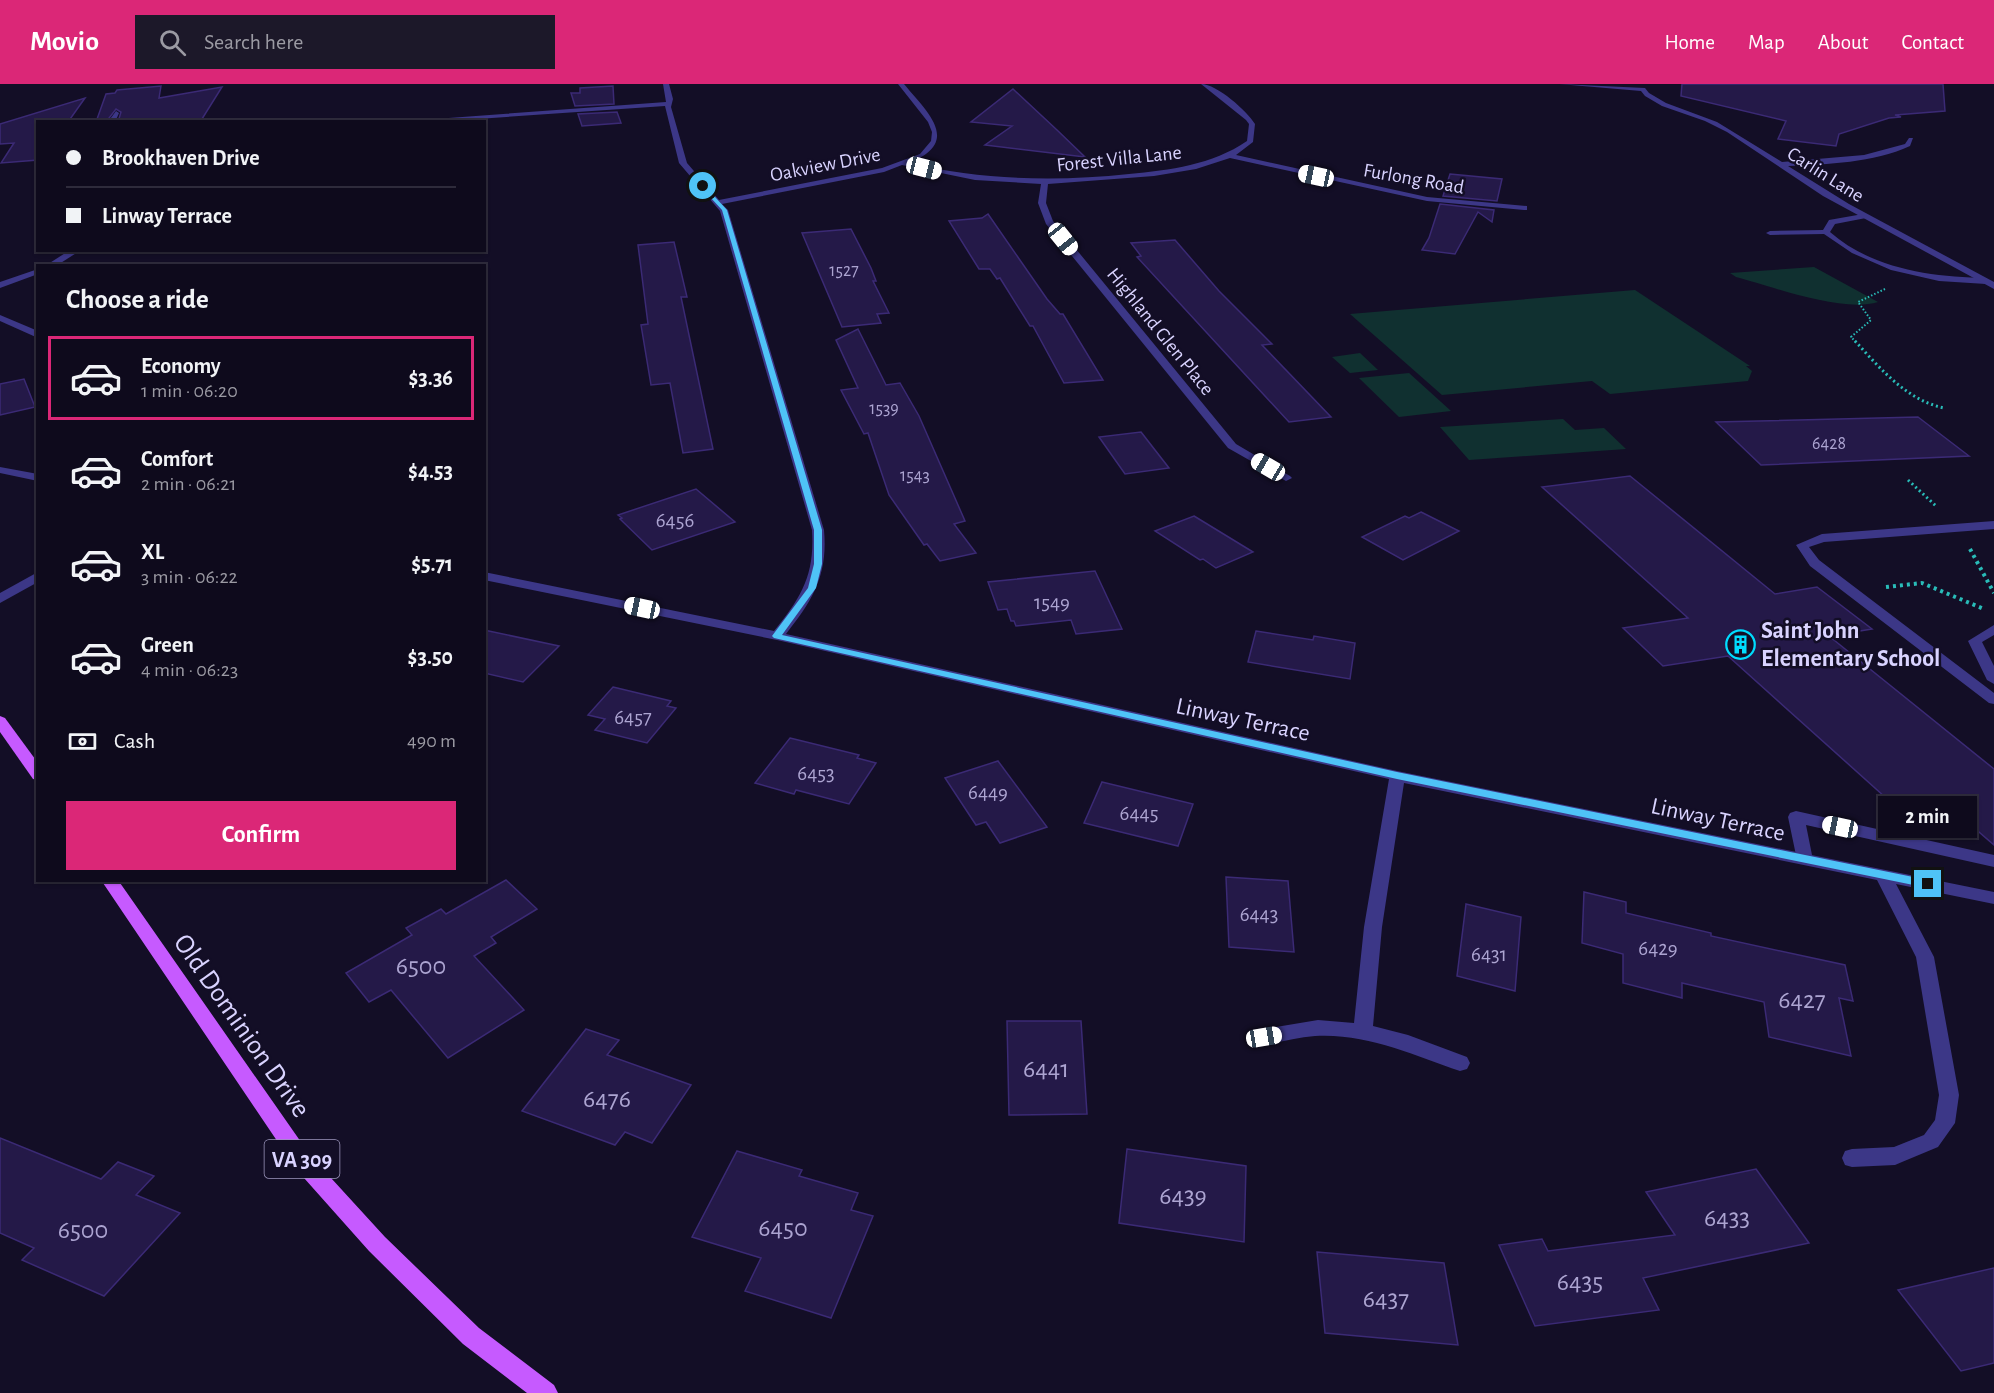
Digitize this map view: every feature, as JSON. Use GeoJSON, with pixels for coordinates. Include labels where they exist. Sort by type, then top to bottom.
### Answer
{"type":"FeatureCollection","features":[{"type":"Feature","properties":{"kind":"main road"},"geometry":{"type":"LineString","coordinates":[[0,721],[36,773]]}},
{"type":"Feature","properties":{"kind":"main road","name":"Old Dominion Drive"},"geometry":{"type":"LineString","coordinates":[[110,882],[303,1162],[377,1245],[471,1336],[546,1393]]}},
{"type":"Feature","properties":{"kind":"street"},"geometry":{"type":"LineString","coordinates":[[666,84],[670,99],[668,104],[683,162],[693,177],[719,202],[724,210],[746,278],[820,543],[812,588],[777,636]]}},
{"type":"Feature","properties":{"kind":"street","name":"Oakview Drive"},"geometry":{"type":"LineString","coordinates":[[719,202],[905,164],[928,149],[934,141],[935,132],[931,122],[901,84]]}},
{"type":"Feature","properties":{"kind":"street","name":"Forest Villa Lane"},"geometry":{"type":"LineString","coordinates":[[905,164],[988,180],[1045,182],[1150,175],[1202,165],[1228,156],[1246,146],[1252,139],[1254,131],[1246,115],[1204,84]]}},
{"type":"Feature","properties":{"kind":"street"},"geometry":{"type":"LineString","coordinates":[[1562,84],[1646,86]]}},
{"type":"Feature","properties":{"kind":"street","name":"Carlin Lane"},"geometry":{"type":"LineString","coordinates":[[1646,86],[1650,98],[1718,125],[1863,216],[1990,283]]}},
{"type":"Feature","properties":{"kind":"street"},"geometry":{"type":"LineString","coordinates":[[427,120],[668,104]]}},
{"type":"Feature","properties":{"kind":"street"},"geometry":{"type":"LineString","coordinates":[[112,120],[116,113]]}},
{"type":"Feature","properties":{"kind":"street"},"geometry":{"type":"LineString","coordinates":[[1777,164],[1815,163],[1891,151],[1908,145],[1911,139]]}},
{"type":"Feature","properties":{"kind":"street","name":"Furlong Road"},"geometry":{"type":"LineString","coordinates":[[1228,156],[1427,199],[1524,208]]}},
{"type":"Feature","properties":{"kind":"street","name":"Highland Glen Place"},"geometry":{"type":"LineString","coordinates":[[1045,182],[1042,203],[1049,222],[1168,369],[1232,446],[1286,477]]}},
{"type":"Feature","properties":{"kind":"street"},"geometry":{"type":"LineString","coordinates":[[1826,232],[1832,222],[1863,216]]}},
{"type":"Feature","properties":{"kind":"street"},"geometry":{"type":"LineString","coordinates":[[1770,233],[1826,232],[1835,241],[1895,270],[1944,280],[1990,283]]}},
{"type":"Feature","properties":{"kind":"street"},"geometry":{"type":"LineString","coordinates":[[52,264],[74,252]]}},
{"type":"Feature","properties":{"kind":"street"},"geometry":{"type":"LineString","coordinates":[[0,285],[36,272]]}},
{"type":"Feature","properties":{"kind":"street"},"geometry":{"type":"LineString","coordinates":[[0,318],[36,334]]}},
{"type":"Feature","properties":{"kind":"street"},"geometry":{"type":"LineString","coordinates":[[0,470],[35,476]]}},
{"type":"Feature","properties":{"kind":"street"},"geometry":{"type":"LineString","coordinates":[[1994,525],[1822,538],[1802,545],[1814,563],[1994,700]]}},
{"type":"Feature","properties":{"kind":"street","name":"Linway Terrace"},"geometry":{"type":"LineString","coordinates":[[486,576],[777,636],[1397,776],[1994,898]]}},
{"type":"Feature","properties":{"kind":"street"},"geometry":{"type":"LineString","coordinates":[[0,599],[36,577]]}},
{"type":"Feature","properties":{"kind":"street"},"geometry":{"type":"LineString","coordinates":[[1994,629],[1975,641],[1994,680]]}},
{"type":"Feature","properties":{"kind":"street"},"geometry":{"type":"LineString","coordinates":[[1364,1031],[1373,927],[1397,776]]}},
{"type":"Feature","properties":{"kind":"street"},"geometry":{"type":"LineString","coordinates":[[1805,860],[1796,817],[1994,861]]}},
{"type":"Feature","properties":{"kind":"street"},"geometry":{"type":"LineString","coordinates":[[1852,1158],[1895,1156],[1931,1141],[1945,1123],[1949,1095],[1925,957],[1883,875]]}},
{"type":"Feature","properties":{"kind":"street"},"geometry":{"type":"LineString","coordinates":[[1264,1037],[1317,1028],[1364,1031],[1415,1043],[1460,1063]]}},
{"type":"Feature","properties":{"kind":"path"},"geometry":{"type":"LineString","coordinates":[[1858,302],[1870,320],[1851,337],[1896,383],[1932,407],[1944,408]]}},
{"type":"Feature","properties":{"kind":"path"},"geometry":{"type":"LineString","coordinates":[[1959,527],[1994,593]]}},
{"type":"Feature","properties":{"kind":"path"},"geometry":{"type":"LineString","coordinates":[[1876,588],[1922,583],[1992,612]]}},
{"type":"Feature","properties":{"kind":"green space"},"geometry":{"type":"Polygon","coordinates":[[[1814,267],[1878,302],[1846,304],[1827,302],[1736,277],[1730,273],[1814,267]]]}},
{"type":"Feature","properties":{"kind":"green space"},"geometry":{"type":"Polygon","coordinates":[[[1635,290],[1750,366],[1746,366],[1752,371],[1748,381],[1610,394],[1592,381],[1442,395],[1350,314],[1635,290]]]}},
{"type":"Feature","properties":{"kind":"green space"},"geometry":{"type":"Polygon","coordinates":[[[1360,353],[1378,370],[1350,373],[1332,357],[1360,353]]]}},
{"type":"Feature","properties":{"kind":"green space"},"geometry":{"type":"Polygon","coordinates":[[[1409,373],[1451,411],[1399,417],[1359,378],[1409,373]]]}},
{"type":"Feature","properties":{"kind":"green space"},"geometry":{"type":"Polygon","coordinates":[[[1563,419],[1575,430],[1604,428],[1626,449],[1469,460],[1440,427],[1563,419]]]}},
{"type":"Feature","properties":{"kind":"building"},"geometry":{"type":"Polygon","coordinates":[[[1682,84],[1943,84],[1945,111],[1895,115],[1901,117],[1889,118],[1839,134],[1836,146],[1778,139],[1786,121],[1681,96],[1682,84]]]}},
{"type":"Feature","properties":{"kind":"building"},"geometry":{"type":"Polygon","coordinates":[[[161,86],[159,98],[222,87],[202,119],[119,120],[121,112],[116,109],[108,120],[97,120],[106,94],[115,93],[117,90],[161,86]]]}},
{"type":"Feature","properties":{"kind":"building"},"geometry":{"type":"Polygon","coordinates":[[[613,86],[614,104],[575,106],[571,93],[580,93],[580,88],[613,86]]]}},
{"type":"Feature","properties":{"kind":"building"},"geometry":{"type":"Polygon","coordinates":[[[1013,89],[1085,157],[985,145],[1012,126],[971,122],[1013,89]]]}},
{"type":"Feature","properties":{"kind":"building"},"geometry":{"type":"Polygon","coordinates":[[[85,98],[69,120],[36,120],[36,160],[1,163],[14,143],[0,144],[0,124],[85,98]]]}},
{"type":"Feature","properties":{"kind":"building"},"geometry":{"type":"Polygon","coordinates":[[[617,112],[621,123],[582,126],[578,114],[617,112]]]}},
{"type":"Feature","properties":{"kind":"building"},"geometry":{"type":"Polygon","coordinates":[[[1450,174],[1502,179],[1497,201],[1443,196],[1450,174]]]}},
{"type":"Feature","properties":{"kind":"building"},"geometry":{"type":"Polygon","coordinates":[[[1440,204],[1494,210],[1492,222],[1478,212],[1455,254],[1422,250],[1429,238],[1440,204]]]}},
{"type":"Feature","properties":{"kind":"building"},"geometry":{"type":"Polygon","coordinates":[[[988,214],[1047,299],[1060,314],[1063,314],[1103,380],[1064,383],[1033,326],[1030,326],[1000,278],[997,279],[990,269],[979,269],[949,221],[982,218],[988,214]]]}},
{"type":"Feature","properties":{"kind":"building"},"geometry":{"type":"Polygon","coordinates":[[[851,229],[871,268],[876,281],[873,281],[889,313],[877,314],[881,323],[842,327],[802,233],[851,229]]]}},
{"type":"Feature","properties":{"kind":"building"},"geometry":{"type":"Polygon","coordinates":[[[1175,240],[1219,291],[1272,344],[1262,345],[1331,417],[1289,422],[1137,257],[1141,256],[1131,243],[1175,240]]]}},
{"type":"Feature","properties":{"kind":"building"},"geometry":{"type":"Polygon","coordinates":[[[674,242],[687,297],[681,297],[713,449],[683,453],[670,383],[651,385],[641,325],[648,324],[638,245],[674,242]]]}},
{"type":"Feature","properties":{"kind":"building"},"geometry":{"type":"Polygon","coordinates":[[[858,329],[886,385],[900,383],[919,416],[965,521],[954,524],[976,553],[940,561],[927,544],[924,545],[889,495],[868,433],[864,434],[841,390],[858,388],[836,340],[858,329]]]}},
{"type":"Feature","properties":{"kind":"building"},"geometry":{"type":"Polygon","coordinates":[[[24,379],[35,407],[0,415],[0,384],[24,379]]]}},
{"type":"Feature","properties":{"kind":"building"},"geometry":{"type":"Polygon","coordinates":[[[1918,417],[1969,456],[1761,465],[1716,422],[1918,417]]]}},
{"type":"Feature","properties":{"kind":"building"},"geometry":{"type":"Polygon","coordinates":[[[1141,432],[1169,468],[1125,474],[1099,437],[1141,432]]]}},
{"type":"Feature","properties":{"kind":"building","name":"Saint John Elementary School"},"geometry":{"type":"Polygon","coordinates":[[[1630,476],[1775,594],[1817,587],[1872,629],[1829,636],[1994,769],[1994,845],[1950,807],[1905,815],[1728,656],[1663,666],[1623,628],[1688,618],[1542,487],[1630,476]]]}},
{"type":"Feature","properties":{"kind":"building"},"geometry":{"type":"Polygon","coordinates":[[[696,489],[735,522],[652,550],[618,515],[696,489]]]}},
{"type":"Feature","properties":{"kind":"building"},"geometry":{"type":"Polygon","coordinates":[[[1421,512],[1459,531],[1403,560],[1362,537],[1405,516],[1409,518],[1421,512]]]}},
{"type":"Feature","properties":{"kind":"building"},"geometry":{"type":"Polygon","coordinates":[[[1194,516],[1253,552],[1216,568],[1155,531],[1194,516]]]}},
{"type":"Feature","properties":{"kind":"building"},"geometry":{"type":"Polygon","coordinates":[[[1095,571],[1122,629],[1076,634],[1071,620],[1016,626],[1014,621],[1011,621],[1007,609],[998,610],[988,582],[1095,571]]]}},
{"type":"Feature","properties":{"kind":"building"},"geometry":{"type":"Polygon","coordinates":[[[486,630],[559,646],[523,682],[486,673],[486,630]]]}},
{"type":"Feature","properties":{"kind":"building"},"geometry":{"type":"Polygon","coordinates":[[[1256,631],[1313,640],[1314,636],[1355,643],[1350,679],[1248,662],[1256,631]]]}},
{"type":"Feature","properties":{"kind":"building"},"geometry":{"type":"Polygon","coordinates":[[[613,687],[671,701],[667,706],[676,708],[647,743],[595,730],[605,719],[588,715],[613,687]]]}},
{"type":"Feature","properties":{"kind":"building"},"geometry":{"type":"Polygon","coordinates":[[[790,738],[859,755],[857,758],[876,763],[849,804],[796,790],[794,794],[755,783],[790,738]]]}},
{"type":"Feature","properties":{"kind":"building"},"geometry":{"type":"Polygon","coordinates":[[[998,761],[1047,827],[1000,843],[986,822],[976,825],[945,778],[998,761]]]}},
{"type":"Feature","properties":{"kind":"building"},"geometry":{"type":"Polygon","coordinates":[[[1102,782],[1193,804],[1178,846],[1084,823],[1102,782]]]}},
{"type":"Feature","properties":{"kind":"building"},"geometry":{"type":"Polygon","coordinates":[[[1226,877],[1288,881],[1294,952],[1229,947],[1226,877]]]}},
{"type":"Feature","properties":{"kind":"building"},"geometry":{"type":"Polygon","coordinates":[[[506,880],[537,909],[491,937],[496,943],[474,956],[524,1010],[448,1058],[391,990],[369,1002],[346,973],[412,935],[406,928],[441,909],[446,914],[506,880]]]}},
{"type":"Feature","properties":{"kind":"building"},"geometry":{"type":"Polygon","coordinates":[[[1584,892],[1626,902],[1626,913],[1711,933],[1711,936],[1845,965],[1853,1001],[1839,998],[1851,1056],[1769,1037],[1764,1002],[1682,983],[1682,998],[1623,983],[1623,954],[1582,943],[1584,892]]]}},
{"type":"Feature","properties":{"kind":"building"},"geometry":{"type":"Polygon","coordinates":[[[1466,904],[1521,917],[1515,991],[1457,976],[1466,904]]]}},
{"type":"Feature","properties":{"kind":"building"},"geometry":{"type":"Polygon","coordinates":[[[1007,1021],[1081,1021],[1087,1114],[1009,1115],[1007,1021]]]}},
{"type":"Feature","properties":{"kind":"building"},"geometry":{"type":"Polygon","coordinates":[[[586,1029],[619,1040],[607,1055],[691,1085],[652,1143],[625,1132],[615,1145],[522,1111],[586,1029]]]}},
{"type":"Feature","properties":{"kind":"building"},"geometry":{"type":"Polygon","coordinates":[[[0,1138],[101,1179],[118,1162],[154,1176],[136,1195],[180,1213],[104,1296],[22,1260],[34,1248],[0,1233],[0,1138]]]}},
{"type":"Feature","properties":{"kind":"building"},"geometry":{"type":"Polygon","coordinates":[[[1127,1149],[1246,1166],[1244,1242],[1119,1223],[1127,1149]]]}},
{"type":"Feature","properties":{"kind":"building"},"geometry":{"type":"Polygon","coordinates":[[[737,1151],[802,1170],[799,1176],[858,1193],[851,1210],[873,1216],[831,1318],[745,1291],[761,1258],[692,1237],[737,1151]]]}},
{"type":"Feature","properties":{"kind":"building"},"geometry":{"type":"Polygon","coordinates":[[[1756,1169],[1809,1243],[1643,1278],[1659,1310],[1535,1326],[1499,1245],[1542,1239],[1548,1251],[1675,1235],[1646,1192],[1756,1169]]]}},
{"type":"Feature","properties":{"kind":"building"},"geometry":{"type":"Polygon","coordinates":[[[1317,1252],[1444,1263],[1458,1345],[1325,1333],[1317,1252]]]}},
{"type":"Feature","properties":{"kind":"building"},"geometry":{"type":"Polygon","coordinates":[[[1994,1268],[1994,1363],[1961,1371],[1898,1290],[1994,1268]]]}},
{"type":"Feature","properties":{"kind":"place","name":"Saint John Elementary School"},"geometry":{"type":"Point","coordinates":[1740,644]}},
{"type":"Feature","properties":{"kind":"route"},"geometry":{"type":"LineString","coordinates":[[703,186],[724,210],[746,278],[818,530],[820,543],[818,564],[812,588],[808,597],[777,636],[1397,776],[1928,884]]}}]}
